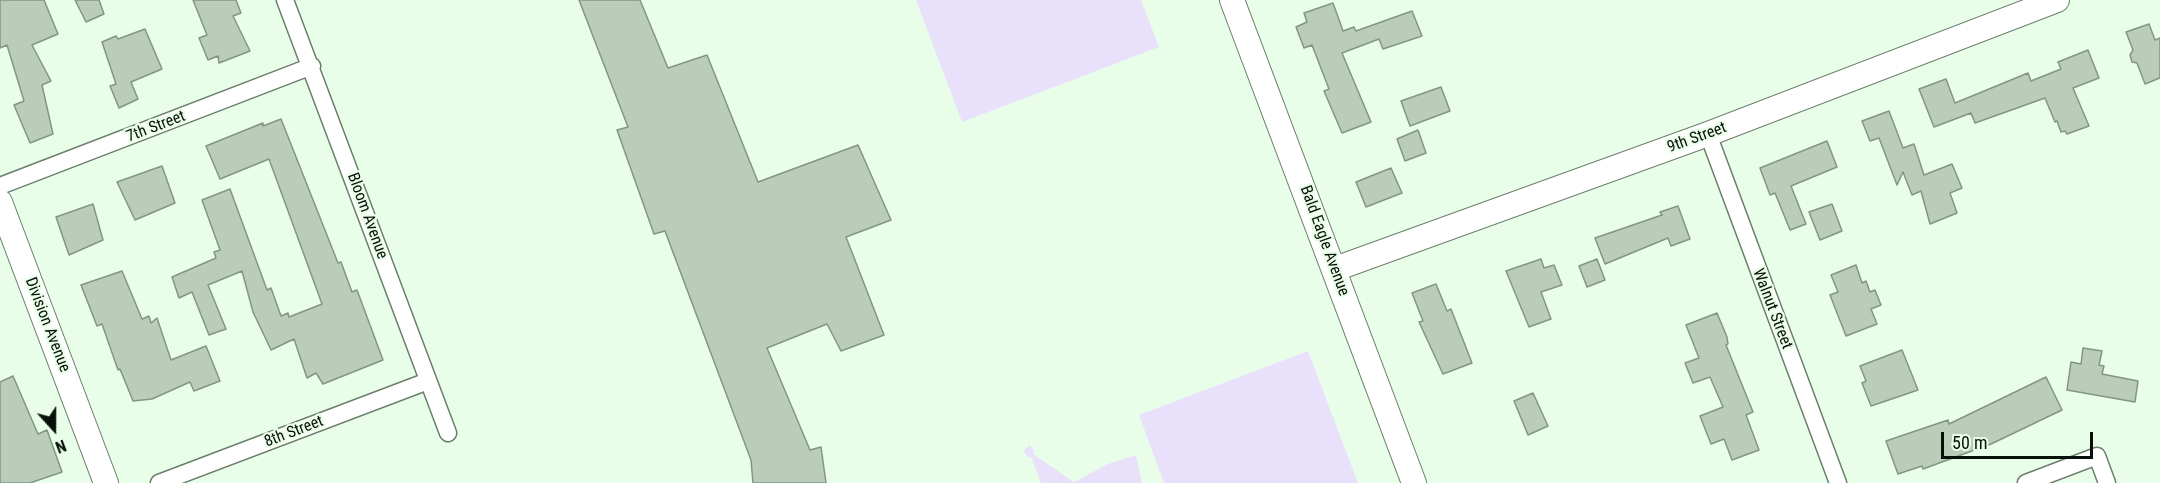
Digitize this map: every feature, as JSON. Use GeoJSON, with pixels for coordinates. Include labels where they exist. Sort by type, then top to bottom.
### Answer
{"type":"FeatureCollection","features":[{"type":"Feature","properties":{"kind":"street","name":"Bloom Avenue"},"geometry":{"type":"LineString","coordinates":[[285,0],[312,66],[448,433]]}},
{"type":"Feature","properties":{"kind":"street","name":"Bald Eagle Avenue"},"geometry":{"type":"LineString","coordinates":[[1232,0],[1414,483]]}},
{"type":"Feature","properties":{"kind":"street","name":"9th Street"},"geometry":{"type":"LineString","coordinates":[[1335,269],[1708,134],[2057,0]]}},
{"type":"Feature","properties":{"kind":"street","name":"7th Street"},"geometry":{"type":"LineString","coordinates":[[0,186],[312,66]]}},
{"type":"Feature","properties":{"kind":"street","name":"Walnut Street"},"geometry":{"type":"LineString","coordinates":[[1708,134],[1838,483]]}},
{"type":"Feature","properties":{"kind":"street","name":"Division Avenue"},"geometry":{"type":"LineString","coordinates":[[0,202],[106,483]]}},
{"type":"Feature","properties":{"kind":"street","name":"8th Street"},"geometry":{"type":"LineString","coordinates":[[159,483],[428,381]]}},
{"type":"Feature","properties":{"kind":"street"},"geometry":{"type":"LineString","coordinates":[[2026,483],[2097,456],[2107,483]]}},
{"type":"Feature","properties":{"kind":"shaded area"},"geometry":{"type":"Polygon","coordinates":[[[916,0],[1141,0],[1159,47],[962,122],[916,0]]]}},
{"type":"Feature","properties":{"kind":"shaded area"},"geometry":{"type":"Polygon","coordinates":[[[1308,351],[1358,483],[1164,483],[1139,415],[1308,351]]]}},
{"type":"Feature","properties":{"kind":"shaded area"},"geometry":{"type":"Polygon","coordinates":[[[1030,445],[1035,452],[1033,454],[1074,482],[1108,464],[1136,455],[1142,483],[1041,483],[1031,457],[1029,458],[1023,451],[1030,445]]]}},
{"type":"Feature","properties":{"kind":"building"},"geometry":{"type":"Polygon","coordinates":[[[0,0],[44,0],[58,34],[32,45],[51,81],[42,85],[53,134],[30,143],[14,105],[24,101],[7,45],[0,48],[0,0]]]}},
{"type":"Feature","properties":{"kind":"building"},"geometry":{"type":"Polygon","coordinates":[[[75,0],[99,0],[104,14],[86,22],[75,0]]]}},
{"type":"Feature","properties":{"kind":"building"},"geometry":{"type":"Polygon","coordinates":[[[193,0],[236,0],[241,13],[233,16],[250,51],[219,63],[218,56],[208,60],[199,38],[207,35],[193,0]]]}},
{"type":"Feature","properties":{"kind":"building"},"geometry":{"type":"Polygon","coordinates":[[[579,0],[640,0],[668,68],[707,55],[758,182],[858,145],[891,220],[846,237],[884,335],[841,351],[827,324],[767,348],[810,450],[821,447],[826,483],[753,483],[751,460],[665,231],[654,234],[617,130],[628,127],[579,0]]]}},
{"type":"Feature","properties":{"kind":"building"},"geometry":{"type":"Polygon","coordinates":[[[1333,3],[1343,31],[1354,27],[1356,31],[1412,11],[1422,36],[1383,49],[1379,39],[1342,53],[1371,122],[1342,133],[1324,91],[1329,89],[1312,45],[1304,48],[1296,27],[1307,22],[1304,13],[1333,3]]]}},
{"type":"Feature","properties":{"kind":"building"},"geometry":{"type":"Polygon","coordinates":[[[2149,24],[2155,40],[2160,38],[2160,78],[2145,84],[2137,63],[2132,62],[2130,55],[2133,50],[2126,32],[2149,24]]]}},
{"type":"Feature","properties":{"kind":"building"},"geometry":{"type":"Polygon","coordinates":[[[145,29],[162,69],[131,82],[138,99],[119,108],[110,86],[116,84],[102,42],[145,29]]]}},
{"type":"Feature","properties":{"kind":"building"},"geometry":{"type":"Polygon","coordinates":[[[2088,50],[2099,78],[2073,88],[2089,126],[2067,134],[2065,131],[2061,132],[2045,98],[1975,123],[1971,113],[1934,127],[1919,89],[1946,79],[1955,103],[2028,73],[2031,81],[2061,69],[2058,62],[2088,50]]]}},
{"type":"Feature","properties":{"kind":"building"},"geometry":{"type":"Polygon","coordinates":[[[1441,87],[1450,111],[1410,126],[1401,101],[1441,87]]]}},
{"type":"Feature","properties":{"kind":"building"},"geometry":{"type":"Polygon","coordinates":[[[1889,111],[1903,148],[1914,144],[1924,175],[1952,164],[1962,188],[1950,193],[1957,213],[1930,224],[1921,191],[1912,195],[1903,172],[1897,185],[1879,138],[1870,141],[1862,121],[1889,111]]]}},
{"type":"Feature","properties":{"kind":"building"},"geometry":{"type":"Polygon","coordinates":[[[281,119],[338,263],[341,262],[352,292],[357,290],[383,360],[323,384],[316,373],[307,378],[294,339],[271,350],[253,312],[242,271],[208,285],[226,329],[209,335],[192,292],[179,298],[172,277],[216,258],[214,252],[220,250],[202,200],[230,189],[267,290],[271,288],[281,316],[288,313],[289,317],[322,304],[269,159],[220,179],[206,146],[263,123],[263,126],[281,119]]]}},
{"type":"Feature","properties":{"kind":"building"},"geometry":{"type":"Polygon","coordinates":[[[1418,130],[1426,153],[1405,161],[1397,139],[1418,130]]]}},
{"type":"Feature","properties":{"kind":"building"},"geometry":{"type":"Polygon","coordinates":[[[1827,141],[1837,167],[1791,186],[1806,224],[1790,230],[1775,193],[1770,195],[1760,168],[1827,141]]]}},
{"type":"Feature","properties":{"kind":"building"},"geometry":{"type":"Polygon","coordinates":[[[162,166],[175,203],[135,220],[117,182],[162,166]]]}},
{"type":"Feature","properties":{"kind":"building"},"geometry":{"type":"Polygon","coordinates":[[[1391,168],[1402,193],[1366,207],[1356,182],[1391,168]]]}},
{"type":"Feature","properties":{"kind":"building"},"geometry":{"type":"Polygon","coordinates":[[[93,204],[103,240],[69,255],[56,217],[93,204]]]}},
{"type":"Feature","properties":{"kind":"building"},"geometry":{"type":"Polygon","coordinates":[[[1832,204],[1842,231],[1820,240],[1809,212],[1832,204]]]}},
{"type":"Feature","properties":{"kind":"building"},"geometry":{"type":"Polygon","coordinates":[[[1678,206],[1690,239],[1671,246],[1668,238],[1605,264],[1595,238],[1662,215],[1660,212],[1678,206]]]}},
{"type":"Feature","properties":{"kind":"building"},"geometry":{"type":"Polygon","coordinates":[[[1541,259],[1544,268],[1554,265],[1562,285],[1541,292],[1551,319],[1529,327],[1506,271],[1541,259]]]}},
{"type":"Feature","properties":{"kind":"building"},"geometry":{"type":"Polygon","coordinates":[[[1597,259],[1605,280],[1587,287],[1579,266],[1597,259]]]}},
{"type":"Feature","properties":{"kind":"building"},"geometry":{"type":"Polygon","coordinates":[[[1856,265],[1862,283],[1866,281],[1870,292],[1875,290],[1881,305],[1871,309],[1877,324],[1846,336],[1830,295],[1838,292],[1831,275],[1856,265]]]}},
{"type":"Feature","properties":{"kind":"building"},"geometry":{"type":"Polygon","coordinates":[[[122,271],[142,319],[149,316],[151,323],[157,318],[171,360],[206,346],[220,381],[194,391],[190,382],[152,399],[133,401],[120,369],[118,370],[102,324],[97,326],[81,285],[122,271]]]}},
{"type":"Feature","properties":{"kind":"building"},"geometry":{"type":"Polygon","coordinates":[[[1436,284],[1447,311],[1451,309],[1472,363],[1443,374],[1419,322],[1423,321],[1412,293],[1436,284]]]}},
{"type":"Feature","properties":{"kind":"building"},"geometry":{"type":"Polygon","coordinates":[[[1717,313],[1727,337],[1728,344],[1726,345],[1753,412],[1746,415],[1759,450],[1732,460],[1724,439],[1711,444],[1700,416],[1723,407],[1710,377],[1693,383],[1685,363],[1699,358],[1686,325],[1717,313]]]}},
{"type":"Feature","properties":{"kind":"building"},"geometry":{"type":"Polygon","coordinates":[[[2083,348],[2102,351],[2099,365],[2104,366],[2102,374],[2138,381],[2135,402],[2067,390],[2071,362],[2081,364],[2083,348]]]}},
{"type":"Feature","properties":{"kind":"building"},"geometry":{"type":"Polygon","coordinates":[[[1902,350],[1918,390],[1871,406],[1862,383],[1866,381],[1860,366],[1902,350]]]}},
{"type":"Feature","properties":{"kind":"building"},"geometry":{"type":"Polygon","coordinates":[[[13,376],[38,434],[47,430],[62,472],[30,483],[0,483],[0,382],[13,376]]]}},
{"type":"Feature","properties":{"kind":"building"},"geometry":{"type":"Polygon","coordinates":[[[2046,377],[2062,410],[1991,444],[1923,469],[1922,466],[1898,474],[1886,441],[1948,420],[1949,424],[2046,377]]]}},
{"type":"Feature","properties":{"kind":"building"},"geometry":{"type":"Polygon","coordinates":[[[1533,393],[1548,426],[1528,435],[1514,401],[1533,393]]]}}]}
